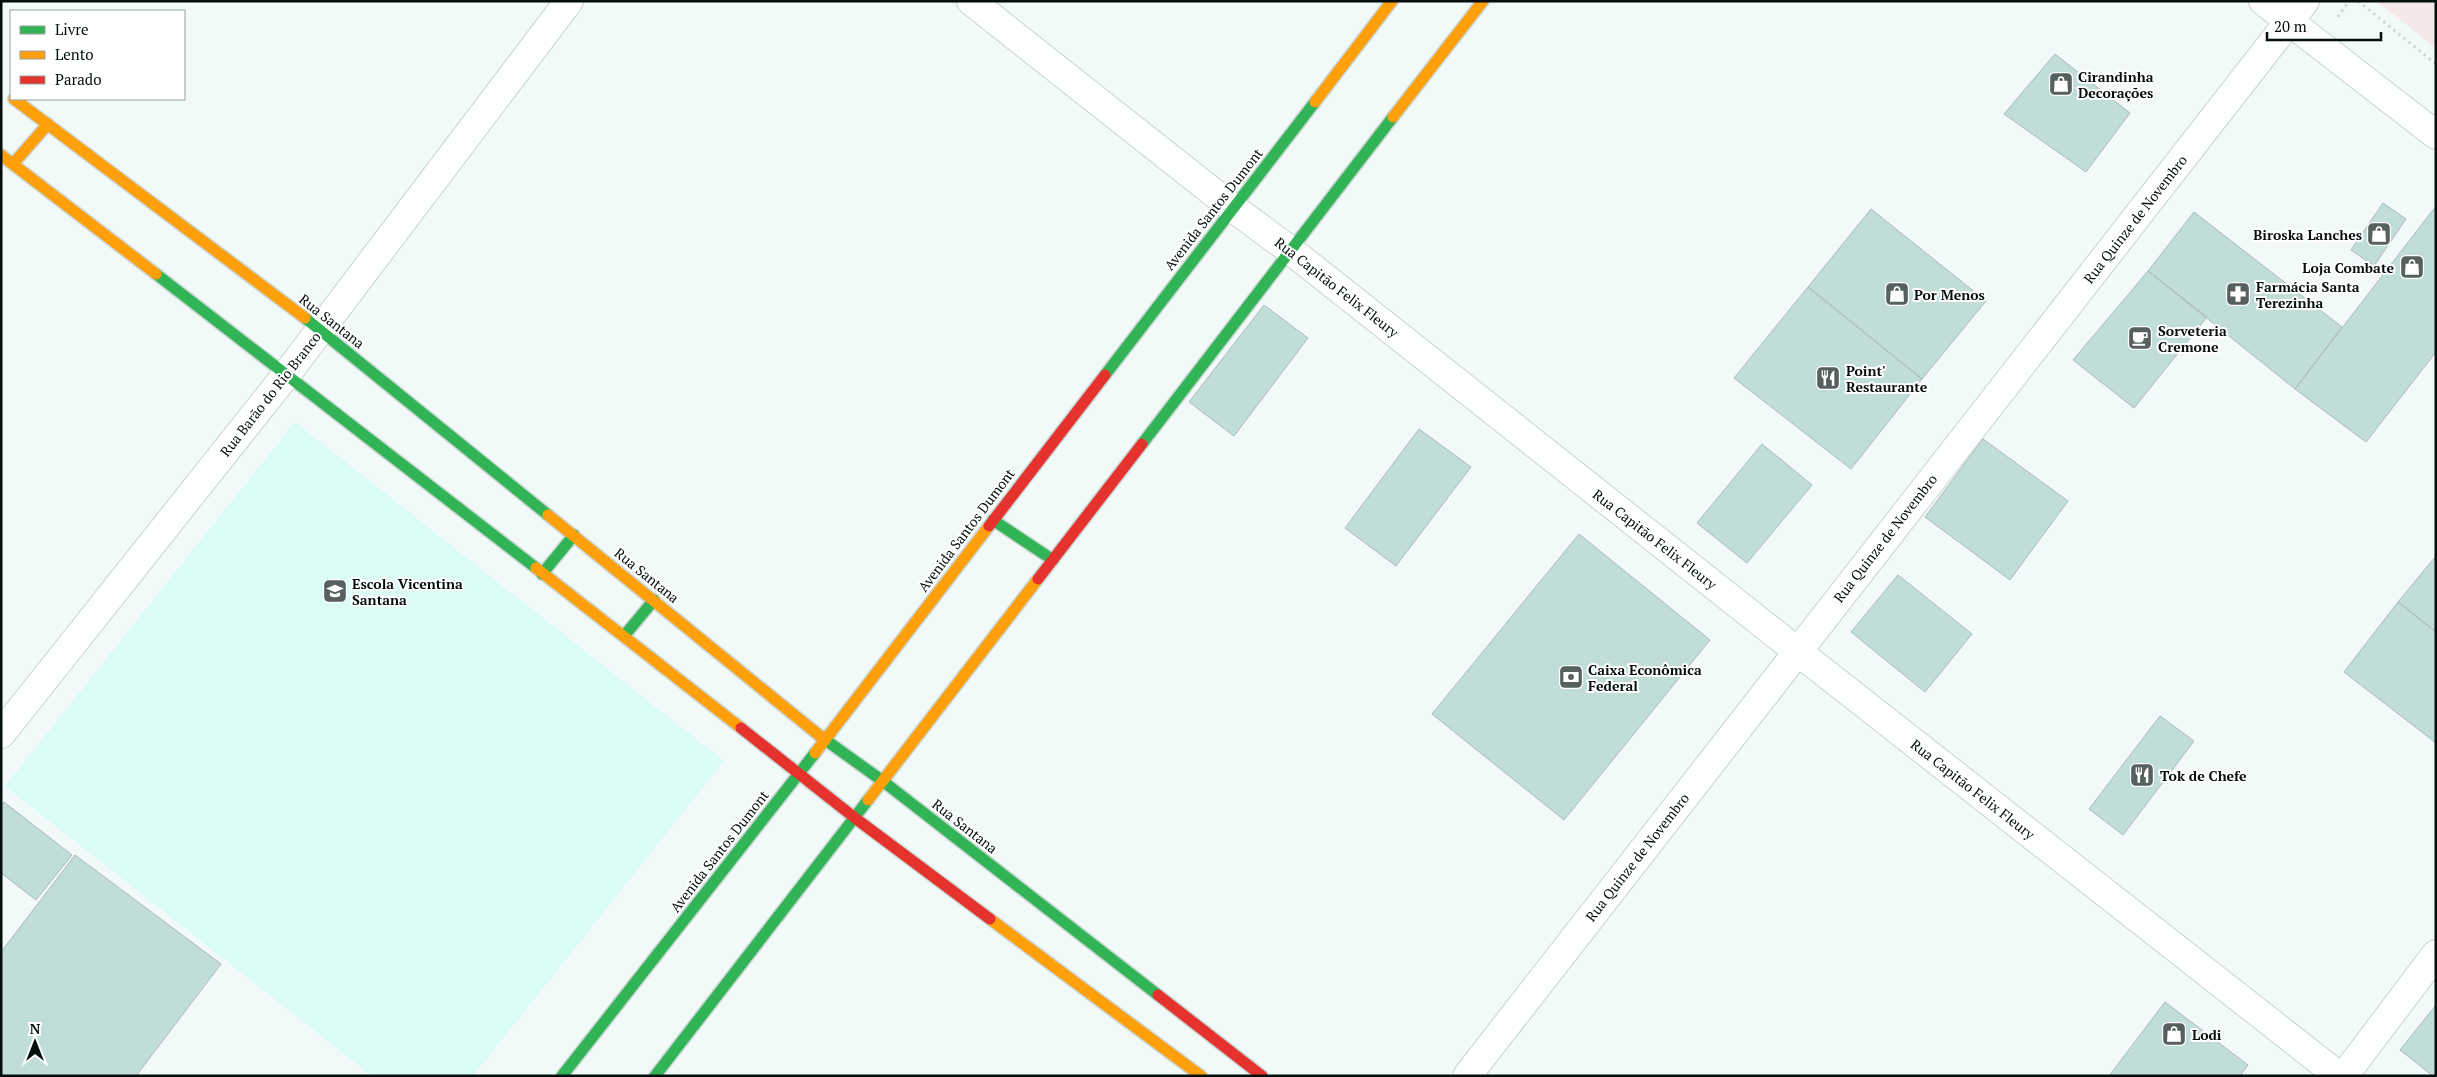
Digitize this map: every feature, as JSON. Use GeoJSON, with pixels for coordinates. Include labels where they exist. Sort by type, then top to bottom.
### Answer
{"type":"FeatureCollection","features":[{"type":"Feature","properties":{"kind":"street","name":"Rua Barão do Rio Branco"},"geometry":{"type":"LineString","coordinates":[[1,734],[286,375],[569,1]]}},
{"type":"Feature","properties":{"kind":"street","name":"Rua Capitão Felix Fleury"},"geometry":{"type":"LineString","coordinates":[[971,1],[2338,1076]]}},
{"type":"Feature","properties":{"kind":"street","name":"Avenida Santos Dumont"},"geometry":{"type":"LineString","coordinates":[[562,1076],[799,774],[1392,1]]}},
{"type":"Feature","properties":{"kind":"street"},"geometry":{"type":"LineString","coordinates":[[655,1076],[884,782],[1290,250],[1483,1]]}},
{"type":"Feature","properties":{"kind":"street"},"geometry":{"type":"LineString","coordinates":[[2263,1],[2297,11],[2436,135]]}},
{"type":"Feature","properties":{"kind":"street","name":"Rua Quinze de Novembro"},"geometry":{"type":"LineString","coordinates":[[1467,1076],[2297,11]]}},
{"type":"Feature","properties":{"kind":"street","name":"Rua Santana"},"geometry":{"type":"LineString","coordinates":[[15,100],[320,329],[825,740],[884,782],[1118,970],[1262,1076]]}},
{"type":"Feature","properties":{"kind":"street"},"geometry":{"type":"LineString","coordinates":[[13,164],[48,124]]}},
{"type":"Feature","properties":{"kind":"street"},"geometry":{"type":"LineString","coordinates":[[1,155],[624,636],[855,818],[1101,995],[1201,1076]]}},
{"type":"Feature","properties":{"kind":"street"},"geometry":{"type":"LineString","coordinates":[[993,520],[1053,560]]}},
{"type":"Feature","properties":{"kind":"street"},"geometry":{"type":"LineString","coordinates":[[542,574],[574,535]]}},
{"type":"Feature","properties":{"kind":"street"},"geometry":{"type":"LineString","coordinates":[[624,636],[654,600]]}},
{"type":"Feature","properties":{"kind":"street"},"geometry":{"type":"LineString","coordinates":[[2344,1076],[2436,954]]}},
{"type":"Feature","properties":{"kind":"path"},"geometry":{"type":"LineString","coordinates":[[2358,1],[2436,64]]}},
{"type":"Feature","properties":{"kind":"shaded area"},"geometry":{"type":"Polygon","coordinates":[[[2376,1],[2436,1],[2436,48],[2376,1]]]}},
{"type":"Feature","properties":{"kind":"shaded area","name":"Escola Vicentina Santana"},"geometry":{"type":"Polygon","coordinates":[[[295,422],[724,761],[473,1076],[372,1076],[5,786],[295,422]]]}},
{"type":"Feature","properties":{"kind":"building","name":"Cirandinha Decorações"},"geometry":{"type":"Polygon","coordinates":[[[2055,54],[2130,113],[2086,172],[2004,114],[2055,54]]]}},
{"type":"Feature","properties":{"kind":"building","name":"Biroska Lanches"},"geometry":{"type":"Polygon","coordinates":[[[2383,203],[2406,219],[2374,266],[2351,250],[2383,203]]]}},
{"type":"Feature","properties":{"kind":"building","name":"Loja Combate"},"geometry":{"type":"Polygon","coordinates":[[[2436,206],[2436,352],[2366,442],[2295,389],[2436,206]]]}},
{"type":"Feature","properties":{"kind":"building","name":"Por Menos"},"geometry":{"type":"Polygon","coordinates":[[[1871,209],[1986,301],[1922,379],[1808,287],[1871,209]]]}},
{"type":"Feature","properties":{"kind":"building","name":"Farmácia Santa Terezinha"},"geometry":{"type":"Polygon","coordinates":[[[2194,212],[2342,327],[2295,389],[2148,271],[2194,212]]]}},
{"type":"Feature","properties":{"kind":"building","name":"Sorveteria Cremone"},"geometry":{"type":"Polygon","coordinates":[[[2148,271],[2207,317],[2134,408],[2073,360],[2148,271]]]}},
{"type":"Feature","properties":{"kind":"building","name":"Point' Restaurante"},"geometry":{"type":"Polygon","coordinates":[[[1808,287],[1922,379],[1851,469],[1734,378],[1808,287]]]}},
{"type":"Feature","properties":{"kind":"building"},"geometry":{"type":"Polygon","coordinates":[[[1264,305],[1308,338],[1234,436],[1189,402],[1264,305]]]}},
{"type":"Feature","properties":{"kind":"building"},"geometry":{"type":"Polygon","coordinates":[[[1419,429],[1471,467],[1396,566],[1345,528],[1419,429]]]}},
{"type":"Feature","properties":{"kind":"building"},"geometry":{"type":"Polygon","coordinates":[[[1983,439],[2068,501],[2010,580],[1925,517],[1983,439]]]}},
{"type":"Feature","properties":{"kind":"building"},"geometry":{"type":"Polygon","coordinates":[[[1762,444],[1812,485],[1747,563],[1697,523],[1762,444]]]}},
{"type":"Feature","properties":{"kind":"building","name":"Caixa Econômica Federal"},"geometry":{"type":"Polygon","coordinates":[[[1579,534],[1710,640],[1564,820],[1432,714],[1579,534]]]}},
{"type":"Feature","properties":{"kind":"building"},"geometry":{"type":"Polygon","coordinates":[[[2436,556],[2436,632],[2398,602],[2436,556]]]}},
{"type":"Feature","properties":{"kind":"building"},"geometry":{"type":"Polygon","coordinates":[[[1898,575],[1972,634],[1925,692],[1851,632],[1898,575]]]}},
{"type":"Feature","properties":{"kind":"building"},"geometry":{"type":"Polygon","coordinates":[[[2398,602],[2436,632],[2436,743],[2344,672],[2398,602]]]}},
{"type":"Feature","properties":{"kind":"building","name":"Tok de Chefe"},"geometry":{"type":"Polygon","coordinates":[[[2160,716],[2194,741],[2123,835],[2089,809],[2160,716]]]}},
{"type":"Feature","properties":{"kind":"building"},"geometry":{"type":"Polygon","coordinates":[[[4,802],[72,855],[36,900],[1,873],[1,806],[4,802]]]}},
{"type":"Feature","properties":{"kind":"building"},"geometry":{"type":"Polygon","coordinates":[[[75,855],[221,964],[136,1076],[1,1076],[1,952],[75,855]]]}},
{"type":"Feature","properties":{"kind":"building","name":"Lodi"},"geometry":{"type":"Polygon","coordinates":[[[2165,1002],[2248,1065],[2240,1076],[2109,1076],[2165,1002]]]}},
{"type":"Feature","properties":{"kind":"building"},"geometry":{"type":"Polygon","coordinates":[[[2436,1005],[2436,1076],[2433,1076],[2400,1050],[2436,1005]]]}},
{"type":"Feature","properties":{"kind":"traffic: fast"},"geometry":{"type":"LineString","coordinates":[[1105,375],[1315,102]]}},
{"type":"Feature","properties":{"kind":"traffic: fast"},"geometry":{"type":"LineString","coordinates":[[1142,444],[1393,117]]}},
{"type":"Feature","properties":{"kind":"traffic: fast"},"geometry":{"type":"LineString","coordinates":[[156,274],[536,568]]}},
{"type":"Feature","properties":{"kind":"traffic: fast"},"geometry":{"type":"LineString","coordinates":[[305,318],[548,515]]}},
{"type":"Feature","properties":{"kind":"traffic: fast"},"geometry":{"type":"LineString","coordinates":[[993,520],[1053,560]]}},
{"type":"Feature","properties":{"kind":"traffic: fast"},"geometry":{"type":"LineString","coordinates":[[542,574],[574,535]]}},
{"type":"Feature","properties":{"kind":"traffic: fast"},"geometry":{"type":"LineString","coordinates":[[624,636],[654,600]]}},
{"type":"Feature","properties":{"kind":"traffic: fast"},"geometry":{"type":"LineString","coordinates":[[820,736],[884,782],[1158,995]]}},
{"type":"Feature","properties":{"kind":"traffic: fast"},"geometry":{"type":"LineString","coordinates":[[562,1076],[815,753]]}},
{"type":"Feature","properties":{"kind":"traffic: fast"},"geometry":{"type":"LineString","coordinates":[[655,1076],[868,800]]}},
{"type":"Feature","properties":{"kind":"traffic: slow"},"geometry":{"type":"LineString","coordinates":[[1315,102],[1392,1]]}},
{"type":"Feature","properties":{"kind":"traffic: slow"},"geometry":{"type":"LineString","coordinates":[[1393,117],[1483,1]]}},
{"type":"Feature","properties":{"kind":"traffic: slow"},"geometry":{"type":"LineString","coordinates":[[15,100],[305,318]]}},
{"type":"Feature","properties":{"kind":"traffic: slow"},"geometry":{"type":"LineString","coordinates":[[13,164],[48,124]]}},
{"type":"Feature","properties":{"kind":"traffic: slow"},"geometry":{"type":"LineString","coordinates":[[1,155],[156,274]]}},
{"type":"Feature","properties":{"kind":"traffic: slow"},"geometry":{"type":"LineString","coordinates":[[548,515],[820,736]]}},
{"type":"Feature","properties":{"kind":"traffic: slow"},"geometry":{"type":"LineString","coordinates":[[815,753],[989,526]]}},
{"type":"Feature","properties":{"kind":"traffic: slow"},"geometry":{"type":"LineString","coordinates":[[536,568],[741,728]]}},
{"type":"Feature","properties":{"kind":"traffic: slow"},"geometry":{"type":"LineString","coordinates":[[868,800],[1038,579]]}},
{"type":"Feature","properties":{"kind":"traffic: slow"},"geometry":{"type":"LineString","coordinates":[[990,919],[1201,1076]]}},
{"type":"Feature","properties":{"kind":"traffic: jam"},"geometry":{"type":"LineString","coordinates":[[989,526],[1105,375]]}},
{"type":"Feature","properties":{"kind":"traffic: jam"},"geometry":{"type":"LineString","coordinates":[[1038,579],[1142,444]]}},
{"type":"Feature","properties":{"kind":"traffic: jam"},"geometry":{"type":"LineString","coordinates":[[741,728],[855,818],[990,919]]}},
{"type":"Feature","properties":{"kind":"traffic: jam"},"geometry":{"type":"LineString","coordinates":[[1158,995],[1262,1076]]}},
{"type":"Feature","properties":{"kind":"place","name":"Cirandinha Decorações"},"geometry":{"type":"Point","coordinates":[2061,84]}},
{"type":"Feature","properties":{"kind":"place","name":"Biroska Lanches"},"geometry":{"type":"Point","coordinates":[2379,234]}},
{"type":"Feature","properties":{"kind":"place","name":"Loja Combate"},"geometry":{"type":"Point","coordinates":[2412,267]}},
{"type":"Feature","properties":{"kind":"place","name":"Por Menos"},"geometry":{"type":"Point","coordinates":[1897,294]}},
{"type":"Feature","properties":{"kind":"place","name":"Farmácia Santa Terezinha"},"geometry":{"type":"Point","coordinates":[2238,294]}},
{"type":"Feature","properties":{"kind":"place","name":"Sorveteria Cremone"},"geometry":{"type":"Point","coordinates":[2140,338]}},
{"type":"Feature","properties":{"kind":"place","name":"Point' Restaurante"},"geometry":{"type":"Point","coordinates":[1828,378]}},
{"type":"Feature","properties":{"kind":"place","name":"Escola Vicentina Santana"},"geometry":{"type":"Point","coordinates":[335,591]}},
{"type":"Feature","properties":{"kind":"place","name":"Caixa Econômica Federal"},"geometry":{"type":"Point","coordinates":[1571,677]}},
{"type":"Feature","properties":{"kind":"place","name":"Tok de Chefe"},"geometry":{"type":"Point","coordinates":[2142,775]}},
{"type":"Feature","properties":{"kind":"place","name":"Lodi"},"geometry":{"type":"Point","coordinates":[2174,1034]}}]}
